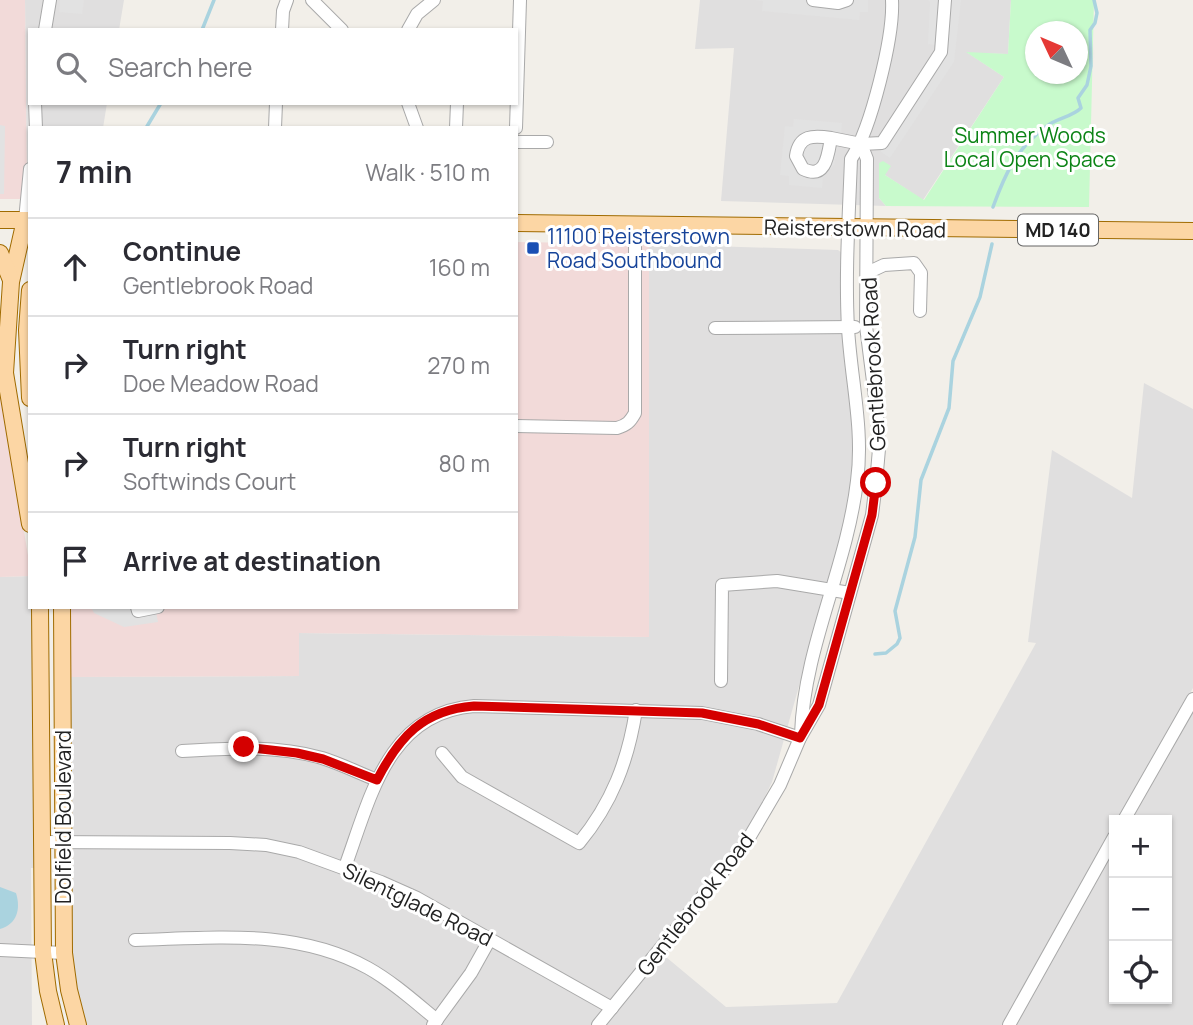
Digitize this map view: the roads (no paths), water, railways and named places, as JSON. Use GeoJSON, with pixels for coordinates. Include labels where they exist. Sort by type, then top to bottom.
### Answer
{"type":"FeatureCollection","features":[{"type":"Feature","properties":{"kind":"main road"},"geometry":{"type":"LineString","coordinates":[[0,220],[28,220],[11,282],[5,373],[28,512]]}},
{"type":"Feature","properties":{"kind":"main road","name":"Reisterstown Road"},"geometry":{"type":"LineString","coordinates":[[518,223],[1193,231]]}},
{"type":"Feature","properties":{"kind":"main road"},"geometry":{"type":"LineString","coordinates":[[0,253],[11,282]]}},
{"type":"Feature","properties":{"kind":"main road"},"geometry":{"type":"LineString","coordinates":[[28,317],[28,353]]}},
{"type":"Feature","properties":{"kind":"main road","name":"Dolfield Boulevard"},"geometry":{"type":"LineString","coordinates":[[40,609],[43,952],[56,1025]]}},
{"type":"Feature","properties":{"kind":"main road","name":"Dolfield Boulevard"},"geometry":{"type":"LineString","coordinates":[[62,609],[64,953],[69,990],[78,1025]]}},
{"type":"Feature","properties":{"kind":"street"},"geometry":{"type":"LineString","coordinates":[[45,28],[50,0]]}},
{"type":"Feature","properties":{"kind":"street"},"geometry":{"type":"LineString","coordinates":[[282,28],[287,0]]}},
{"type":"Feature","properties":{"kind":"street"},"geometry":{"type":"LineString","coordinates":[[313,0],[340,28]]}},
{"type":"Feature","properties":{"kind":"street"},"geometry":{"type":"LineString","coordinates":[[409,28],[417,14],[434,0]]}},
{"type":"Feature","properties":{"kind":"street"},"geometry":{"type":"LineString","coordinates":[[518,43],[520,0]]}},
{"type":"Feature","properties":{"kind":"street"},"geometry":{"type":"LineString","coordinates":[[813,0],[838,3],[847,0]]}},
{"type":"Feature","properties":{"kind":"street","name":"Gentlebrook Road"},"geometry":{"type":"LineString","coordinates":[[800,738],[802,699],[852,513],[860,448],[848,327],[851,159],[861,144],[887,48],[892,0]]}},
{"type":"Feature","properties":{"kind":"street"},"geometry":{"type":"LineString","coordinates":[[831,138],[861,144],[882,142],[941,52],[945,0]]}},
{"type":"Feature","properties":{"kind":"street"},"geometry":{"type":"LineString","coordinates":[[35,105],[36,126]]}},
{"type":"Feature","properties":{"kind":"street"},"geometry":{"type":"LineString","coordinates":[[275,126],[276,105]]}},
{"type":"Feature","properties":{"kind":"street"},"geometry":{"type":"LineString","coordinates":[[409,105],[416,126]]}},
{"type":"Feature","properties":{"kind":"street"},"geometry":{"type":"LineString","coordinates":[[456,126],[457,105]]}},
{"type":"Feature","properties":{"kind":"street"},"geometry":{"type":"LineString","coordinates":[[516,105],[516,126]]}},
{"type":"Feature","properties":{"kind":"street"},"geometry":{"type":"LineString","coordinates":[[518,142],[547,142]]}},
{"type":"Feature","properties":{"kind":"street","name":"Gentlebrook Road"},"geometry":{"type":"LineString","coordinates":[[598,1025],[746,843],[780,785],[800,738],[819,705],[872,515],[878,449],[877,413],[866,326],[867,159],[861,144]]}},
{"type":"Feature","properties":{"kind":"street"},"geometry":{"type":"LineString","coordinates":[[518,426],[617,428],[626,426],[631,421],[635,413],[635,224]]}},
{"type":"Feature","properties":{"kind":"street"},"geometry":{"type":"LineString","coordinates":[[867,272],[884,265],[914,263],[922,272],[920,311]]}},
{"type":"Feature","properties":{"kind":"street"},"geometry":{"type":"LineString","coordinates":[[715,328],[866,326]]}},
{"type":"Feature","properties":{"kind":"street"},"geometry":{"type":"LineString","coordinates":[[721,681],[722,585],[777,581],[850,593]]}},
{"type":"Feature","properties":{"kind":"street"},"geometry":{"type":"LineString","coordinates":[[1127,815],[1193,699]]}},
{"type":"Feature","properties":{"kind":"street"},"geometry":{"type":"LineString","coordinates":[[345,867],[377,780],[390,756],[416,726],[444,711],[474,706],[678,711],[728,717],[800,738]]}},
{"type":"Feature","properties":{"kind":"street"},"geometry":{"type":"LineString","coordinates":[[443,753],[462,777],[579,843],[596,823],[616,786],[627,758],[636,710]]}},
{"type":"Feature","properties":{"kind":"street"},"geometry":{"type":"LineString","coordinates":[[182,751],[244,747],[297,753],[323,759],[377,780]]}},
{"type":"Feature","properties":{"kind":"street","name":"Silentglade Road"},"geometry":{"type":"LineString","coordinates":[[42,842],[266,845],[299,852],[345,867],[416,898],[612,1008]]}},
{"type":"Feature","properties":{"kind":"street"},"geometry":{"type":"LineString","coordinates":[[1009,1025],[1109,847]]}},
{"type":"Feature","properties":{"kind":"street"},"geometry":{"type":"LineString","coordinates":[[135,940],[254,938],[320,947],[337,953],[387,980],[435,1023],[471,973],[490,939]]}},
{"type":"Feature","properties":{"kind":"street"},"geometry":{"type":"LineString","coordinates":[[0,950],[64,953]]}},
{"type":"Feature","properties":{"kind":"water"},"geometry":{"type":"Polygon","coordinates":[[[0,887],[16,893],[18,905],[14,920],[0,929],[0,887]]]}},
{"type":"Feature","properties":{"kind":"waterway"},"geometry":{"type":"LineString","coordinates":[[203,28],[214,0]]}},
{"type":"Feature","properties":{"kind":"waterway"},"geometry":{"type":"LineString","coordinates":[[993,207],[1007,172],[1020,152],[1051,123],[1081,108],[1078,98],[1087,85],[1091,66],[1090,30],[1097,13],[1094,0]]}},
{"type":"Feature","properties":{"kind":"waterway"},"geometry":{"type":"LineString","coordinates":[[147,126],[160,105]]}},
{"type":"Feature","properties":{"kind":"waterway"},"geometry":{"type":"LineString","coordinates":[[875,654],[886,653],[900,638],[895,611],[915,537],[921,480],[949,408],[953,361],[980,297],[992,244]]}},
{"type":"Feature","properties":{"kind":"place","name":"11100 Reisterstown Road Southbound"},"geometry":{"type":"Point","coordinates":[533,248]}},
{"type":"Feature","properties":{"kind":"park label","name":"Summer Woods Local Open Space"},"geometry":{"type":"Point","coordinates":[1030,147]}}]}
